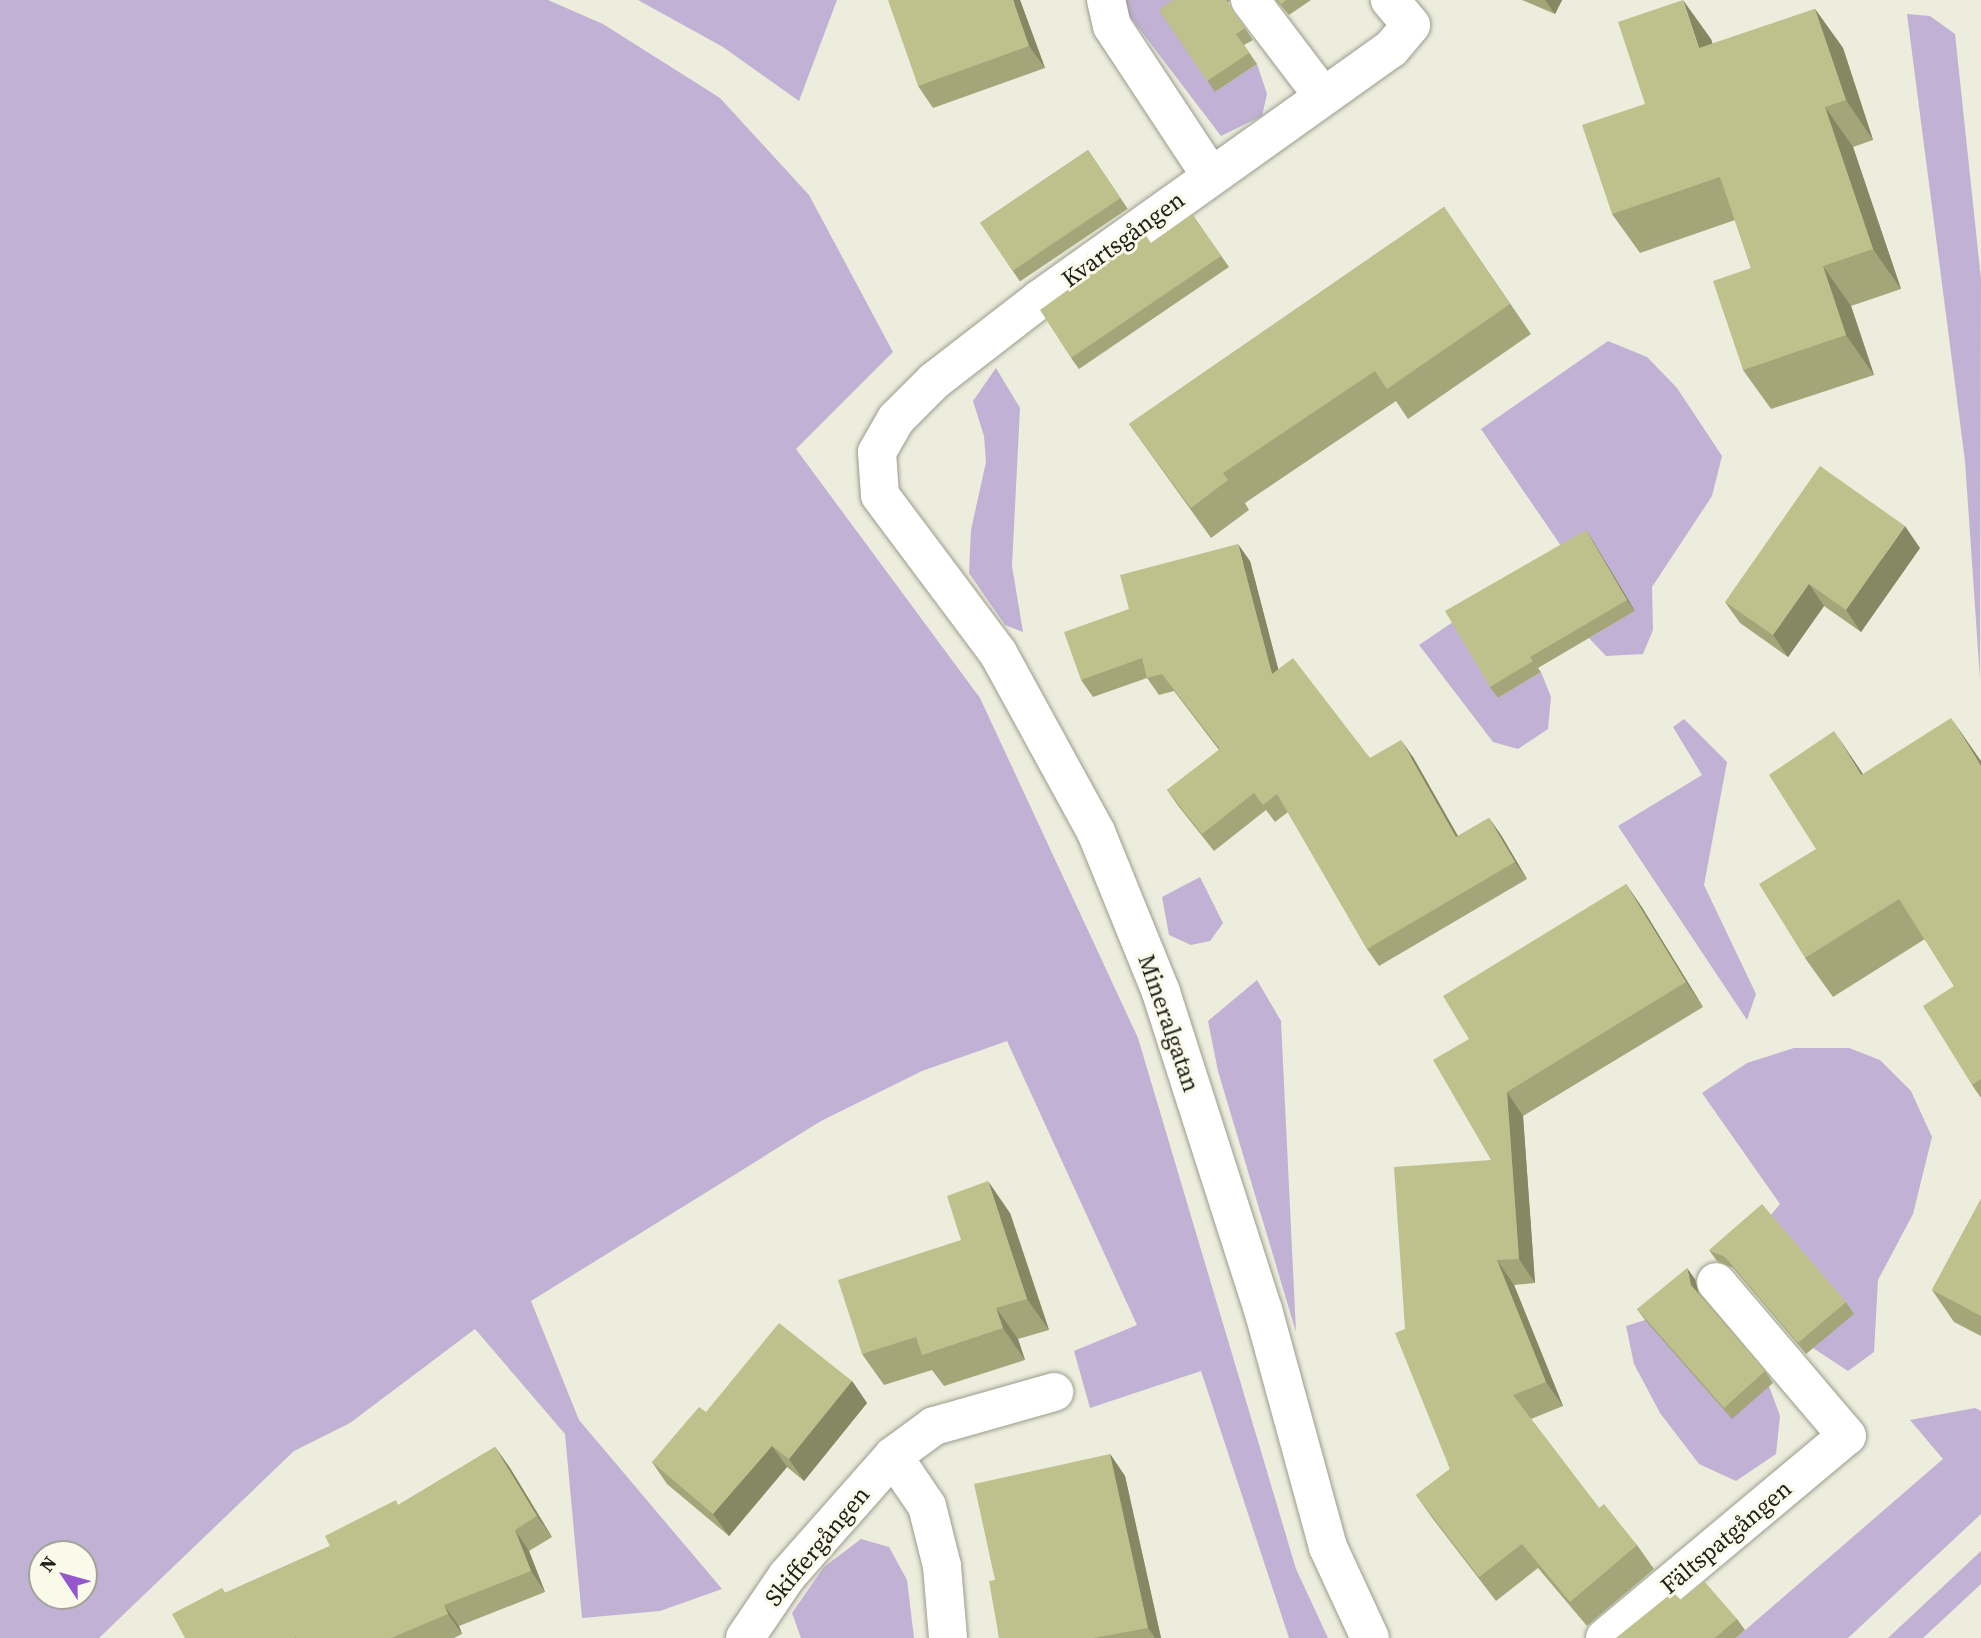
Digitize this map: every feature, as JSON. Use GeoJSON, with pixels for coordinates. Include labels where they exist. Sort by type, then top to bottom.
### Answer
{"type":"FeatureCollection","features":[{"type":"Feature","properties":{"kind":"street"},"geometry":{"type":"LineString","coordinates":[[1105,0],[1112,26],[1211,176]]}},
{"type":"Feature","properties":{"kind":"street"},"geometry":{"type":"LineString","coordinates":[[1250,0],[1323,96]]}},
{"type":"Feature","properties":{"kind":"street","name":"Kvartsgången"},"geometry":{"type":"LineString","coordinates":[[877,452],[896,419],[934,381],[1211,176],[1391,49],[1411,25],[1390,0]]}},
{"type":"Feature","properties":{"kind":"street","name":"Mineralgatan"},"geometry":{"type":"LineString","coordinates":[[877,452],[880,495],[998,653],[1096,832],[1161,992],[1263,1310],[1328,1547],[1370,1638]]}},
{"type":"Feature","properties":{"kind":"street","name":"Fältspatgången"},"geometry":{"type":"LineString","coordinates":[[1605,1638],[1847,1436],[1716,1282]]}},
{"type":"Feature","properties":{"kind":"street","name":"Skiffergången"},"geometry":{"type":"LineString","coordinates":[[745,1638],[787,1576],[893,1456],[934,1426],[1054,1392]]}},
{"type":"Feature","properties":{"kind":"street"},"geometry":{"type":"LineString","coordinates":[[893,1456],[927,1506],[942,1566],[948,1638]]}},
{"type":"Feature","properties":{"kind":"shaded area"},"geometry":{"type":"Polygon","coordinates":[[[0,0],[548,0],[603,24],[720,98],[809,195],[893,352],[796,449],[980,698],[1138,1038],[1296,1569],[1328,1638],[1289,1638],[1201,1371],[1090,1408],[1074,1351],[1137,1325],[1007,1041],[922,1071],[821,1121],[531,1301],[579,1420],[722,1589],[660,1611],[582,1618],[565,1434],[475,1329],[350,1423],[294,1451],[99,1638],[0,1638],[0,0]]]}},
{"type":"Feature","properties":{"kind":"shaded area"},"geometry":{"type":"Polygon","coordinates":[[[638,0],[837,0],[799,101],[723,47],[638,0]]]}},
{"type":"Feature","properties":{"kind":"shaded area"},"geometry":{"type":"Polygon","coordinates":[[[1126,0],[1198,0],[1215,92],[1257,64],[1267,94],[1262,116],[1221,136],[1125,10],[1126,0]]]}},
{"type":"Feature","properties":{"kind":"shaded area"},"geometry":{"type":"Polygon","coordinates":[[[1907,14],[1930,16],[1955,34],[1981,279],[1980,679],[1965,461],[1907,14]]]}},
{"type":"Feature","properties":{"kind":"shaded area"},"geometry":{"type":"Polygon","coordinates":[[[1608,341],[1647,357],[1677,388],[1722,456],[1712,496],[1652,587],[1653,630],[1643,654],[1606,656],[1589,638],[1635,611],[1568,556],[1481,429],[1608,341]]]}},
{"type":"Feature","properties":{"kind":"shaded area"},"geometry":{"type":"Polygon","coordinates":[[[996,368],[1020,408],[1012,566],[1023,632],[1005,625],[969,573],[971,530],[986,462],[984,436],[973,401],[996,368]]]}},
{"type":"Feature","properties":{"kind":"shaded area"},"geometry":{"type":"Polygon","coordinates":[[[1453,622],[1498,698],[1541,672],[1551,697],[1548,729],[1518,749],[1493,742],[1419,645],[1453,622]]]}},
{"type":"Feature","properties":{"kind":"shaded area"},"geometry":{"type":"Polygon","coordinates":[[[1684,719],[1727,762],[1704,885],[1756,994],[1747,1020],[1618,826],[1702,775],[1673,727],[1684,719]]]}},
{"type":"Feature","properties":{"kind":"shaded area"},"geometry":{"type":"Polygon","coordinates":[[[1200,877],[1223,923],[1210,941],[1191,945],[1169,935],[1162,897],[1200,877]]]}},
{"type":"Feature","properties":{"kind":"shaded area"},"geometry":{"type":"Polygon","coordinates":[[[1257,980],[1281,1021],[1296,1332],[1218,1071],[1208,1021],[1257,980]]]}},
{"type":"Feature","properties":{"kind":"shaded area"},"geometry":{"type":"Polygon","coordinates":[[[1794,1048],[1849,1048],[1880,1060],[1911,1091],[1932,1137],[1913,1214],[1878,1280],[1874,1352],[1848,1371],[1813,1348],[1853,1313],[1770,1216],[1780,1204],[1702,1093],[1747,1063],[1794,1048]]]}},
{"type":"Feature","properties":{"kind":"shaded area"},"geometry":{"type":"Polygon","coordinates":[[[1645,1320],[1769,1386],[1780,1416],[1776,1454],[1736,1481],[1699,1464],[1660,1413],[1634,1364],[1626,1326],[1645,1320]]]}},
{"type":"Feature","properties":{"kind":"shaded area"},"geometry":{"type":"Polygon","coordinates":[[[1975,1408],[1981,1411],[1981,1514],[1848,1638],[1736,1638],[1943,1459],[1910,1420],[1975,1408]]]}},
{"type":"Feature","properties":{"kind":"shaded area"},"geometry":{"type":"Polygon","coordinates":[[[861,1539],[889,1547],[907,1580],[914,1638],[801,1638],[792,1613],[824,1567],[861,1539]]]}},
{"type":"Feature","properties":{"kind":"shaded area"},"geometry":{"type":"Polygon","coordinates":[[[1981,1551],[1981,1584],[1923,1638],[1888,1638],[1981,1551]]]}},
{"type":"Feature","properties":{"kind":"building"},"geometry":{"type":"Polygon","coordinates":[[[888,0],[1013,0],[1029,46],[918,86],[888,0]]]}},
{"type":"Feature","properties":{"kind":"building"},"geometry":{"type":"Polygon","coordinates":[[[1173,0],[1226,0],[1245,28],[1236,34],[1249,53],[1207,81],[1159,10],[1173,0]]]}},
{"type":"Feature","properties":{"kind":"building"},"geometry":{"type":"Polygon","coordinates":[[[1683,0],[1699,48],[1815,9],[1846,100],[1825,107],[1873,249],[1823,266],[1846,335],[1743,370],[1713,281],[1751,268],[1720,177],[1612,214],[1582,125],[1645,104],[1618,22],[1683,0]]]}},
{"type":"Feature","properties":{"kind":"building"},"geometry":{"type":"Polygon","coordinates":[[[1088,150],[1120,198],[1013,271],[980,223],[1088,150]]]}},
{"type":"Feature","properties":{"kind":"building"},"geometry":{"type":"Polygon","coordinates":[[[1444,207],[1510,304],[1387,389],[1375,371],[1223,473],[1228,480],[1191,508],[1129,424],[1444,207]]]}},
{"type":"Feature","properties":{"kind":"building"},"geometry":{"type":"Polygon","coordinates":[[[1192,214],[1221,256],[1071,358],[1040,310],[1145,234],[1151,243],[1192,214]]]}},
{"type":"Feature","properties":{"kind":"building"},"geometry":{"type":"Polygon","coordinates":[[[1820,466],[1905,526],[1846,610],[1809,584],[1773,635],[1725,602],[1820,466]]]}},
{"type":"Feature","properties":{"kind":"building"},"geometry":{"type":"Polygon","coordinates":[[[1586,530],[1627,600],[1530,657],[1533,661],[1490,687],[1445,611],[1586,530]]]}},
{"type":"Feature","properties":{"kind":"building"},"geometry":{"type":"Polygon","coordinates":[[[1238,544],[1272,674],[1293,658],[1370,758],[1401,740],[1456,837],[1489,818],[1515,862],[1367,949],[1277,794],[1263,805],[1254,793],[1202,834],[1167,790],[1220,749],[1162,674],[1147,678],[1142,658],[1081,680],[1064,632],[1129,609],[1120,575],[1238,544]]]}},
{"type":"Feature","properties":{"kind":"building"},"geometry":{"type":"Polygon","coordinates":[[[1951,718],[1981,766],[1981,1079],[1972,1085],[1923,1006],[1954,986],[1899,899],[1805,958],[1759,884],[1816,849],[1769,775],[1834,731],[1861,775],[1951,718]]]}},
{"type":"Feature","properties":{"kind":"building"},"geometry":{"type":"Polygon","coordinates":[[[1626,884],[1686,982],[1507,1092],[1519,1259],[1497,1260],[1546,1382],[1513,1395],[1599,1508],[1604,1504],[1637,1545],[1570,1602],[1522,1544],[1479,1577],[1416,1495],[1450,1469],[1395,1333],[1405,1329],[1394,1167],[1491,1160],[1433,1060],[1469,1039],[1443,996],[1626,884]]]}},
{"type":"Feature","properties":{"kind":"building"},"geometry":{"type":"Polygon","coordinates":[[[988,1181],[1027,1299],[996,1308],[1003,1328],[922,1355],[916,1337],[862,1354],[838,1280],[961,1240],[947,1196],[988,1181]]]}},
{"type":"Feature","properties":{"kind":"building"},"geometry":{"type":"Polygon","coordinates":[[[1981,1199],[1981,1316],[1932,1290],[1981,1199]]]}},
{"type":"Feature","properties":{"kind":"building"},"geometry":{"type":"Polygon","coordinates":[[[1762,1204],[1846,1302],[1798,1343],[1725,1257],[1709,1250],[1762,1204]]]}},
{"type":"Feature","properties":{"kind":"building"},"geometry":{"type":"Polygon","coordinates":[[[1687,1268],[1691,1285],[1765,1371],[1724,1408],[1637,1309],[1687,1268]]]}},
{"type":"Feature","properties":{"kind":"building"},"geometry":{"type":"Polygon","coordinates":[[[779,1323],[852,1381],[789,1459],[772,1446],[713,1514],[652,1462],[699,1407],[706,1412],[779,1323]]]}},
{"type":"Feature","properties":{"kind":"building"},"geometry":{"type":"Polygon","coordinates":[[[495,1447],[537,1516],[515,1530],[531,1571],[444,1605],[448,1614],[391,1638],[185,1638],[172,1614],[222,1588],[225,1593],[330,1546],[325,1536],[396,1500],[398,1505],[495,1447]]]}},
{"type":"Feature","properties":{"kind":"building"},"geometry":{"type":"Polygon","coordinates":[[[1110,1454],[1148,1628],[1093,1638],[999,1638],[989,1581],[995,1580],[974,1484],[1110,1454]]]}},
{"type":"Feature","properties":{"kind":"building"},"geometry":{"type":"Polygon","coordinates":[[[1704,1581],[1737,1619],[1715,1638],[1616,1638],[1673,1592],[1681,1600],[1704,1581]]]}}]}
